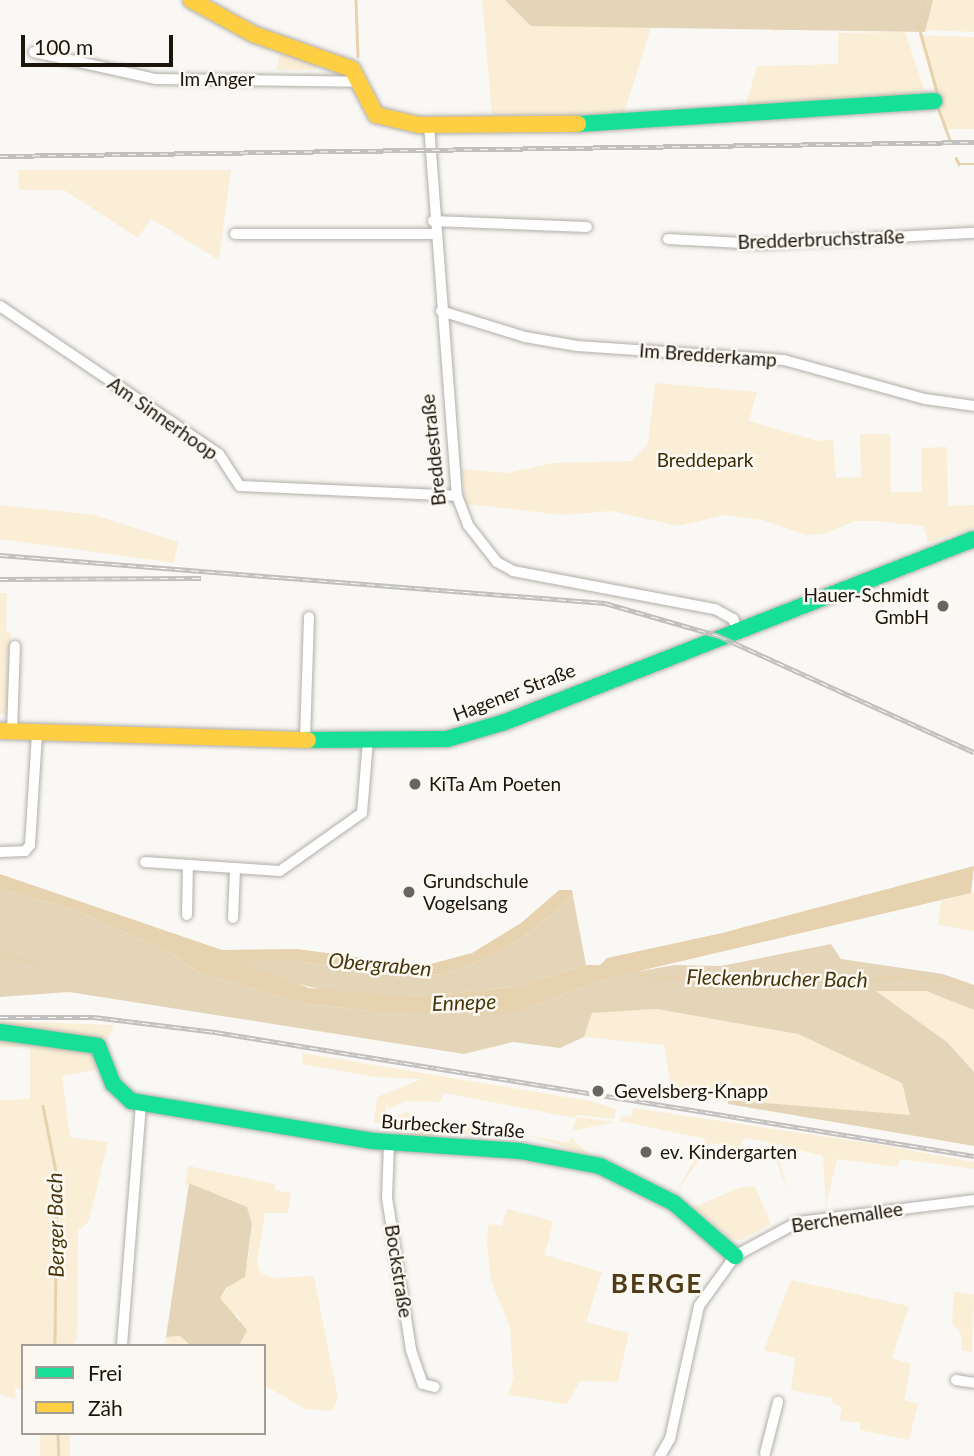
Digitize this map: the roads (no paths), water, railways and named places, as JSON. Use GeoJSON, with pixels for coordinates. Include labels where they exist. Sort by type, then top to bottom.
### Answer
{"type":"FeatureCollection","features":[{"type":"Feature","properties":{"kind":"street"},"geometry":{"type":"LineString","coordinates":[[191,0],[253,34],[352,69],[361,82],[376,116],[429,125],[595,124],[934,101]]}},
{"type":"Feature","properties":{"kind":"street","name":"Im Anger"},"geometry":{"type":"LineString","coordinates":[[34,52],[156,79],[361,82]]}},
{"type":"Feature","properties":{"kind":"street","name":"Breddestraße"},"geometry":{"type":"LineString","coordinates":[[429,125],[433,221],[457,496],[461,514],[477,539],[513,571],[715,609],[733,619],[737,629]]}},
{"type":"Feature","properties":{"kind":"street"},"geometry":{"type":"LineString","coordinates":[[433,221],[587,227]]}},
{"type":"Feature","properties":{"kind":"street","name":"Bredderbruchstraße"},"geometry":{"type":"LineString","coordinates":[[668,239],[761,244],[974,233]]}},
{"type":"Feature","properties":{"kind":"street"},"geometry":{"type":"LineString","coordinates":[[235,234],[435,234]]}},
{"type":"Feature","properties":{"kind":"street","name":"Am Sinnerhoop"},"geometry":{"type":"LineString","coordinates":[[0,306],[219,454],[240,486],[457,496]]}},
{"type":"Feature","properties":{"kind":"street","name":"Im Bredderkamp"},"geometry":{"type":"LineString","coordinates":[[441,311],[524,337],[577,346],[784,360],[925,399],[974,406]]}},
{"type":"Feature","properties":{"kind":"street","name":"Hagener Straße"},"geometry":{"type":"LineString","coordinates":[[6,731],[417,742],[479,730],[974,539]]}},
{"type":"Feature","properties":{"kind":"street"},"geometry":{"type":"LineString","coordinates":[[305,738],[309,617]]}},
{"type":"Feature","properties":{"kind":"street"},"geometry":{"type":"LineString","coordinates":[[6,731],[15,646]]}},
{"type":"Feature","properties":{"kind":"street"},"geometry":{"type":"LineString","coordinates":[[0,852],[25,850],[30,845],[37,733]]}},
{"type":"Feature","properties":{"kind":"street"},"geometry":{"type":"LineString","coordinates":[[145,862],[280,871],[358,820],[365,804],[368,740]]}},
{"type":"Feature","properties":{"kind":"street"},"geometry":{"type":"LineString","coordinates":[[187,915],[188,865]]}},
{"type":"Feature","properties":{"kind":"street"},"geometry":{"type":"LineString","coordinates":[[233,918],[235,870]]}},
{"type":"Feature","properties":{"kind":"street","name":"Burbecker Straße"},"geometry":{"type":"LineString","coordinates":[[0,1032],[71,1039],[97,1046],[120,1093],[141,1103],[389,1143],[542,1154],[610,1169],[690,1213],[735,1256]]}},
{"type":"Feature","properties":{"kind":"street"},"geometry":{"type":"LineString","coordinates":[[122,1344],[141,1103]]}},
{"type":"Feature","properties":{"kind":"street","name":"Bockstraße"},"geometry":{"type":"LineString","coordinates":[[389,1143],[387,1198],[411,1350],[423,1384],[435,1387]]}},
{"type":"Feature","properties":{"kind":"street","name":"Berchemallee"},"geometry":{"type":"LineString","coordinates":[[660,1456],[670,1439],[699,1306],[735,1256],[798,1222],[974,1200]]}},
{"type":"Feature","properties":{"kind":"street"},"geometry":{"type":"LineString","coordinates":[[956,1380],[974,1383]]}},
{"type":"Feature","properties":{"kind":"street"},"geometry":{"type":"LineString","coordinates":[[766,1455],[778,1402]]}},
{"type":"Feature","properties":{"kind":"water"},"geometry":{"type":"Polygon","coordinates":[[[974,866],[971,893],[635,972],[589,984],[518,1012],[499,1014],[373,1011],[301,1003],[198,972],[174,955],[78,911],[0,888],[0,874],[222,950],[297,949],[423,966],[472,953],[521,923],[559,890],[572,890],[573,896],[530,932],[491,956],[445,974],[397,976],[295,961],[236,961],[309,988],[417,997],[515,987],[586,965],[600,965],[607,958],[722,933],[974,866]]]}},
{"type":"Feature","properties":{"kind":"waterway"},"geometry":{"type":"LineString","coordinates":[[356,0],[358,56]]}},
{"type":"Feature","properties":{"kind":"waterway"},"geometry":{"type":"LineString","coordinates":[[921,16],[924,3]]}},
{"type":"Feature","properties":{"kind":"waterway"},"geometry":{"type":"LineString","coordinates":[[919,27],[937,91]]}},
{"type":"Feature","properties":{"kind":"waterway"},"geometry":{"type":"LineString","coordinates":[[938,107],[950,140]]}},
{"type":"Feature","properties":{"kind":"waterway"},"geometry":{"type":"LineString","coordinates":[[956,158],[959,164],[974,164]]}},
{"type":"Feature","properties":{"kind":"waterway","name":"Berger Bach"},"geometry":{"type":"LineString","coordinates":[[0,953],[38,964]]}},
{"type":"Feature","properties":{"kind":"waterway","name":"Fleckenbrucher Bach"},"geometry":{"type":"LineString","coordinates":[[634,971],[652,979],[706,974],[833,975],[863,981],[909,975],[961,982],[974,990]]}},
{"type":"Feature","properties":{"kind":"waterway","name":"Berger Bach"},"geometry":{"type":"LineString","coordinates":[[43,1106],[57,1177],[55,1344]]}},
{"type":"Feature","properties":{"kind":"waterway","name":"Berger Bach"},"geometry":{"type":"LineString","coordinates":[[58,1435],[59,1456]]}},
{"type":"Feature","properties":{"kind":"railway"},"geometry":{"type":"LineString","coordinates":[[0,156],[974,142]]}},
{"type":"Feature","properties":{"kind":"railway"},"geometry":{"type":"LineString","coordinates":[[0,555],[605,603],[719,636],[974,752]]}},
{"type":"Feature","properties":{"kind":"railway"},"geometry":{"type":"LineString","coordinates":[[0,579],[201,578]]}},
{"type":"Feature","properties":{"kind":"railway"},"geometry":{"type":"LineString","coordinates":[[0,1017],[94,1017],[215,1032],[974,1156]]}},
{"type":"Feature","properties":{"kind":"place","name":"Hauer-Schmidt GmbH"},"geometry":{"type":"Point","coordinates":[943,606]}},
{"type":"Feature","properties":{"kind":"place","name":"KiTa Am Poeten"},"geometry":{"type":"Point","coordinates":[415,784]}},
{"type":"Feature","properties":{"kind":"place","name":"Grundschule Vogelsang"},"geometry":{"type":"Point","coordinates":[409,892]}},
{"type":"Feature","properties":{"kind":"place","name":"Gevelsberg-Knapp"},"geometry":{"type":"Point","coordinates":[598,1091]}},
{"type":"Feature","properties":{"kind":"place","name":"ev. Kindergarten"},"geometry":{"type":"Point","coordinates":[646,1152]}},
{"type":"Feature","properties":{"kind":"district","name":"BERGE"},"geometry":{"type":"Point","coordinates":[657,1284]}},
{"type":"Feature","properties":{"kind":"park label","name":"Breddepark"},"geometry":{"type":"Point","coordinates":[705,460]}},
{"type":"Feature","properties":{"kind":"water label","name":"Obergraben"},"geometry":{"type":"Point","coordinates":[380,964]}},
{"type":"Feature","properties":{"kind":"water label","name":"Ennepe"},"geometry":{"type":"Point","coordinates":[464,1002]}}]}
